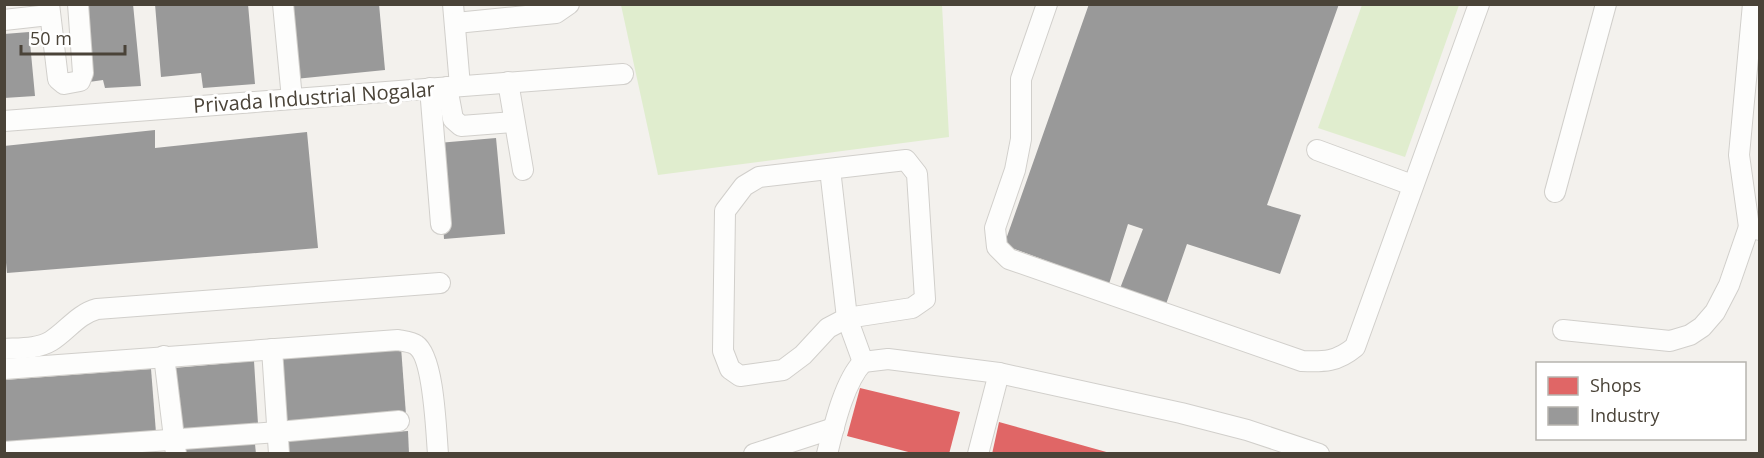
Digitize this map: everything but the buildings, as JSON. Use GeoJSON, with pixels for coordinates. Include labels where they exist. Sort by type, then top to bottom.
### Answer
{"type":"FeatureCollection","features":[{"type":"Feature","properties":{"kind":"lane"},"geometry":{"type":"LineString","coordinates":[[4,20],[49,10],[58,79],[64,84],[75,83],[80,81],[83,73],[78,4]]}},
{"type":"Feature","properties":{"kind":"lane"},"geometry":{"type":"LineString","coordinates":[[283,4],[292,99]]}},
{"type":"Feature","properties":{"kind":"lane"},"geometry":{"type":"LineString","coordinates":[[441,224],[446,87],[454,14],[556,13],[569,4]]}},
{"type":"Feature","properties":{"kind":"lane"},"geometry":{"type":"LineString","coordinates":[[1047,4],[1021,79],[1021,139],[1015,170],[995,228],[997,247],[1009,259],[1302,361],[1326,362],[1344,356],[1355,347],[1479,4]]}},
{"type":"Feature","properties":{"kind":"lane"},"geometry":{"type":"LineString","coordinates":[[1555,192],[1606,4]]}},
{"type":"Feature","properties":{"kind":"lane"},"geometry":{"type":"LineString","coordinates":[[1563,330],[1670,341],[1690,335],[1702,327],[1715,312],[1754,229],[1743,195],[1739,155],[1754,4]]}},
{"type":"Feature","properties":{"kind":"lane","name":"Privada Industrial Nogalar"},"geometry":{"type":"LineString","coordinates":[[4,121],[623,74]]}},
{"type":"Feature","properties":{"kind":"lane"},"geometry":{"type":"LineString","coordinates":[[508,82],[523,170]]}},
{"type":"Feature","properties":{"kind":"lane"},"geometry":{"type":"LineString","coordinates":[[446,87],[453,119],[461,126],[514,122]]}},
{"type":"Feature","properties":{"kind":"lane"},"geometry":{"type":"LineString","coordinates":[[1317,150],[1412,185]]}},
{"type":"Feature","properties":{"kind":"lane"},"geometry":{"type":"LineString","coordinates":[[906,160],[917,174],[925,299],[912,308],[847,318],[828,327],[803,355],[783,370],[740,376],[730,369],[723,351],[725,211],[744,186],[759,177],[906,160]]}},
{"type":"Feature","properties":{"kind":"lane"},"geometry":{"type":"LineString","coordinates":[[830,169],[847,318],[863,362]]}},
{"type":"Feature","properties":{"kind":"lane"},"geometry":{"type":"LineString","coordinates":[[4,349],[42,345],[86,312],[97,309],[440,283]]}},
{"type":"Feature","properties":{"kind":"lane"},"geometry":{"type":"LineString","coordinates":[[4,369],[398,340],[416,345],[425,355],[429,369],[438,453]]}},
{"type":"Feature","properties":{"kind":"lane"},"geometry":{"type":"LineString","coordinates":[[272,349],[279,453]]}},
{"type":"Feature","properties":{"kind":"lane"},"geometry":{"type":"LineString","coordinates":[[164,356],[175,446]]}},
{"type":"Feature","properties":{"kind":"lane"},"geometry":{"type":"LineString","coordinates":[[828,453],[834,428],[855,370],[863,362],[888,359],[999,373],[1181,413],[1319,453]]}},
{"type":"Feature","properties":{"kind":"lane"},"geometry":{"type":"LineString","coordinates":[[978,453],[999,373]]}},
{"type":"Feature","properties":{"kind":"lane"},"geometry":{"type":"LineString","coordinates":[[4,452],[175,446],[278,432],[399,421]]}},
{"type":"Feature","properties":{"kind":"lane"},"geometry":{"type":"LineString","coordinates":[[754,453],[834,428]]}},
{"type":"Feature","properties":{"kind":"green space"},"geometry":{"type":"Polygon","coordinates":[[[621,5],[942,5],[949,137],[658,175],[621,5]]]}},
{"type":"Feature","properties":{"kind":"green space"},"geometry":{"type":"Polygon","coordinates":[[[1362,5],[1459,5],[1405,157],[1318,128],[1362,5]]]}}]}
